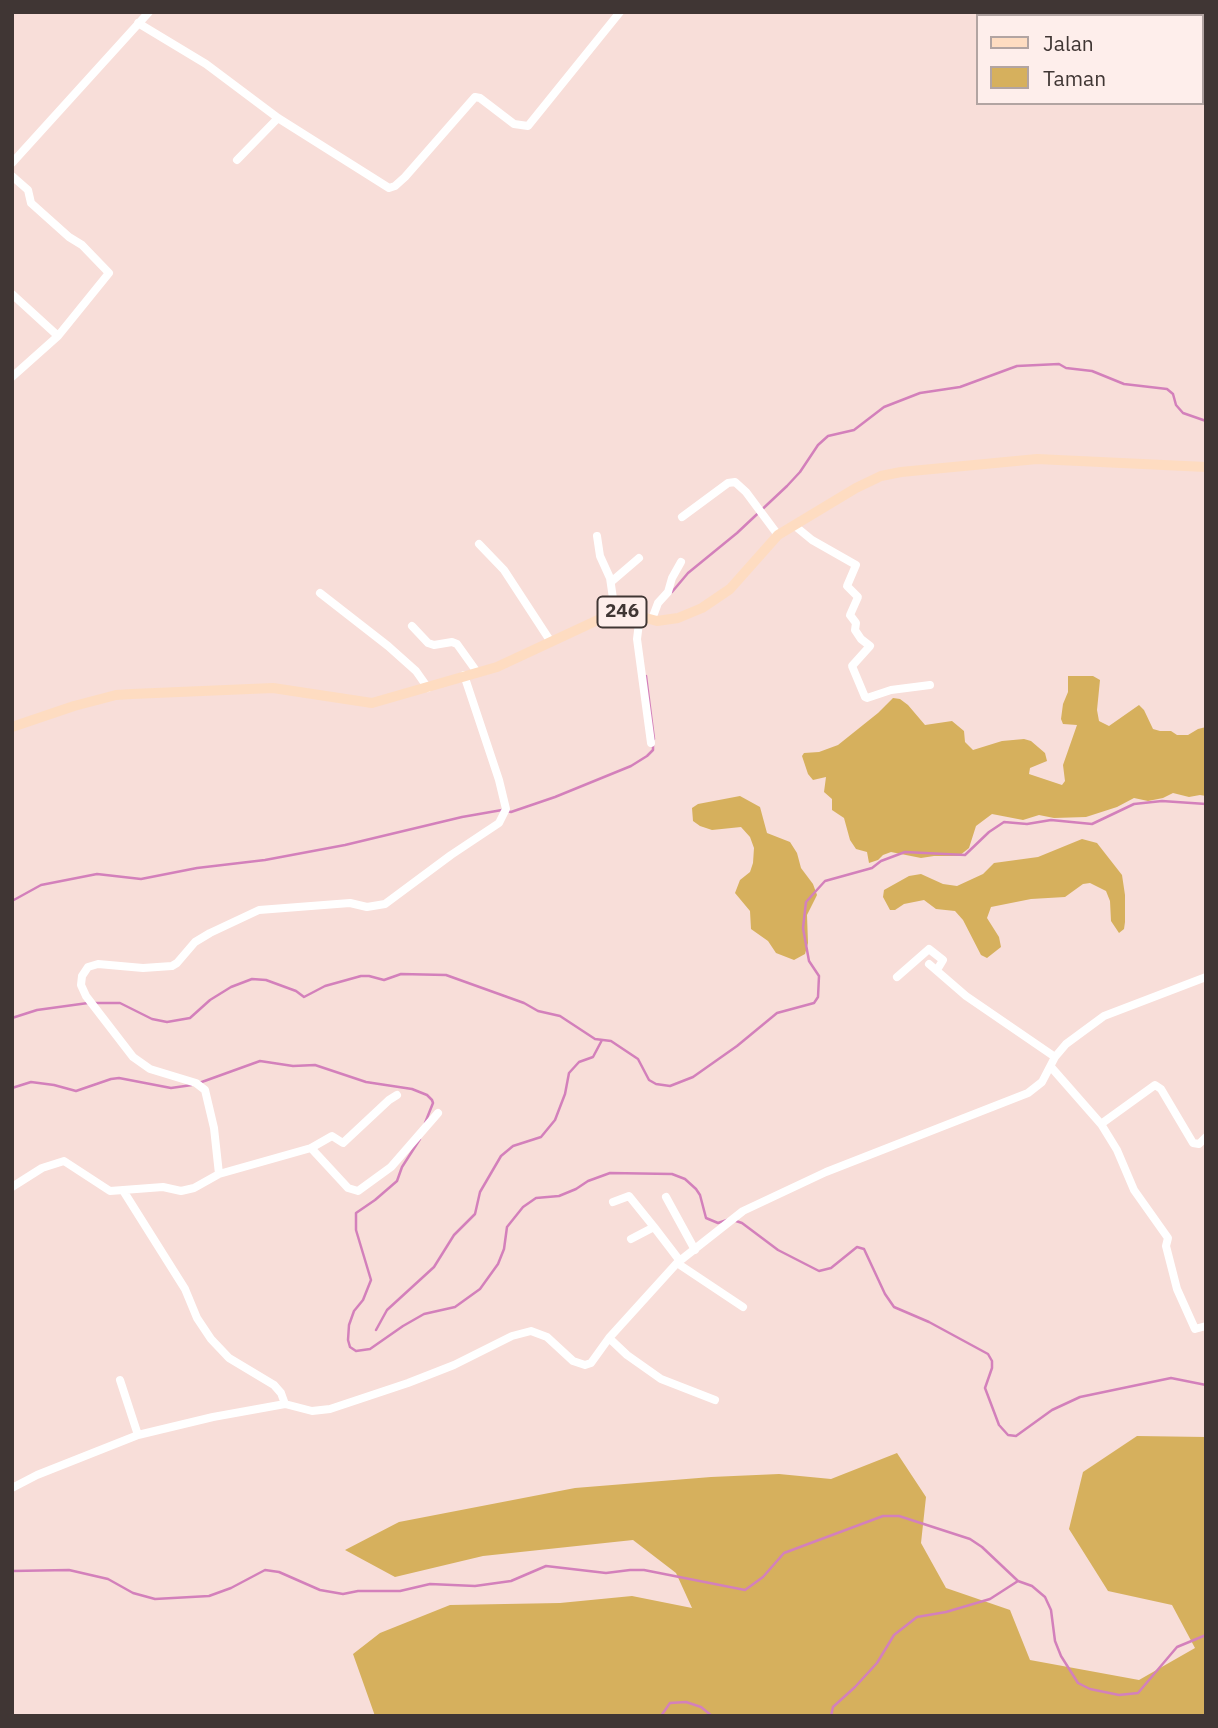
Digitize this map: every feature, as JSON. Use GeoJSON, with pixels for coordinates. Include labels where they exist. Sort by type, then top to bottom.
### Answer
{"type":"FeatureCollection","features":[{"type":"Feature","properties":{"kind":"main road","name":"246"},"geometry":{"type":"LineString","coordinates":[[12,727],[116,695],[273,688],[366,703],[497,667],[615,612],[662,621],[678,618],[702,608],[730,589],[778,535],[872,480],[901,472],[1037,458],[1206,467]]}},
{"type":"Feature","properties":{"kind":"street"},"geometry":{"type":"LineString","coordinates":[[12,163],[149,12]]}},
{"type":"Feature","properties":{"kind":"street"},"geometry":{"type":"LineString","coordinates":[[138,23],[206,64],[278,118],[383,186],[392,188],[405,177],[475,97],[514,124],[528,126],[620,12]]}},
{"type":"Feature","properties":{"kind":"street"},"geometry":{"type":"LineString","coordinates":[[237,160],[278,118]]}},
{"type":"Feature","properties":{"kind":"street"},"geometry":{"type":"LineString","coordinates":[[12,176],[28,190],[31,202],[69,237],[82,245],[110,273],[58,336],[12,377]]}},
{"type":"Feature","properties":{"kind":"street"},"geometry":{"type":"LineString","coordinates":[[12,294],[58,336]]}},
{"type":"Feature","properties":{"kind":"street"},"geometry":{"type":"LineString","coordinates":[[681,517],[728,483],[735,482],[746,492],[778,535]]}},
{"type":"Feature","properties":{"kind":"street"},"geometry":{"type":"LineString","coordinates":[[795,526],[812,540],[856,565],[847,586],[858,597],[850,615],[856,623],[855,630],[870,646],[852,666],[864,697],[930,685]]}},
{"type":"Feature","properties":{"kind":"street"},"geometry":{"type":"LineString","coordinates":[[597,536],[600,556],[611,582],[615,612]]}},
{"type":"Feature","properties":{"kind":"street"},"geometry":{"type":"LineString","coordinates":[[479,544],[504,570],[551,642]]}},
{"type":"Feature","properties":{"kind":"street"},"geometry":{"type":"LineString","coordinates":[[611,582],[639,558]]}},
{"type":"Feature","properties":{"kind":"street"},"geometry":{"type":"LineString","coordinates":[[651,743],[637,639],[646,617],[668,592],[671,578],[681,562]]}},
{"type":"Feature","properties":{"kind":"street"},"geometry":{"type":"LineString","coordinates":[[320,593],[416,671],[428,688]]}},
{"type":"Feature","properties":{"kind":"street"},"geometry":{"type":"LineString","coordinates":[[412,626],[428,643],[457,644],[477,672]]}},
{"type":"Feature","properties":{"kind":"street"},"geometry":{"type":"LineString","coordinates":[[219,1174],[214,1128],[203,1088],[196,1083],[150,1069],[133,1058],[86,996],[81,985],[82,976],[88,967],[98,964],[143,968],[172,966],[195,942],[259,910],[341,903],[368,907],[385,904],[499,823],[506,809],[464,675]]}},
{"type":"Feature","properties":{"kind":"street"},"geometry":{"type":"LineString","coordinates":[[897,977],[929,949],[943,960],[937,970]]}},
{"type":"Feature","properties":{"kind":"street"},"geometry":{"type":"LineString","coordinates":[[929,964],[965,996],[1055,1057]]}},
{"type":"Feature","properties":{"kind":"street"},"geometry":{"type":"LineString","coordinates":[[12,1488],[37,1475],[138,1435],[213,1417],[285,1404],[312,1411],[330,1409],[454,1365],[512,1336],[531,1331],[547,1337],[567,1357],[585,1365],[591,1363],[679,1262],[743,1211],[826,1172],[1028,1093],[1042,1082],[1055,1057],[1066,1044],[1104,1016],[1206,977]]}},
{"type":"Feature","properties":{"kind":"street"},"geometry":{"type":"LineString","coordinates":[[1051,1067],[1101,1124],[1117,1150],[1134,1190],[1168,1238],[1166,1246],[1177,1289],[1195,1329],[1206,1326]]}},
{"type":"Feature","properties":{"kind":"street"},"geometry":{"type":"LineString","coordinates":[[1101,1124],[1155,1086],[1161,1089],[1184,1132],[1193,1143],[1199,1144],[1206,1136]]}},
{"type":"Feature","properties":{"kind":"street"},"geometry":{"type":"LineString","coordinates":[[12,1187],[42,1168],[64,1161],[78,1168],[106,1190],[124,1192],[163,1187],[181,1191],[194,1188],[219,1174],[311,1148],[332,1136],[342,1143],[397,1095]]}},
{"type":"Feature","properties":{"kind":"street"},"geometry":{"type":"LineString","coordinates":[[311,1148],[348,1188],[358,1191],[391,1167],[438,1113]]}},
{"type":"Feature","properties":{"kind":"street"},"geometry":{"type":"LineString","coordinates":[[124,1192],[185,1289],[197,1318],[211,1339],[229,1358],[274,1385],[285,1404]]}},
{"type":"Feature","properties":{"kind":"street"},"geometry":{"type":"LineString","coordinates":[[613,1202],[629,1196],[679,1262],[743,1307]]}},
{"type":"Feature","properties":{"kind":"street"},"geometry":{"type":"LineString","coordinates":[[666,1197],[695,1250]]}},
{"type":"Feature","properties":{"kind":"street"},"geometry":{"type":"LineString","coordinates":[[631,1239],[654,1227]]}},
{"type":"Feature","properties":{"kind":"street"},"geometry":{"type":"LineString","coordinates":[[610,1338],[626,1355],[661,1379],[715,1400]]}},
{"type":"Feature","properties":{"kind":"street"},"geometry":{"type":"LineString","coordinates":[[120,1380],[138,1435]]}},
{"type":"Feature","properties":{"kind":"green space"},"geometry":{"type":"Polygon","coordinates":[[[1068,676],[1093,676],[1100,680],[1097,710],[1099,721],[1109,726],[1139,705],[1153,729],[1188,735],[1206,727],[1206,796],[1189,797],[1173,793],[1148,801],[1134,798],[1117,807],[1086,817],[1054,818],[1039,815],[1023,820],[992,814],[976,826],[969,848],[959,856],[921,858],[891,852],[869,863],[867,852],[856,849],[850,840],[844,818],[832,810],[832,799],[824,792],[826,777],[813,780],[808,774],[802,756],[804,753],[819,752],[838,745],[893,698],[908,705],[925,725],[952,721],[964,731],[965,742],[973,750],[1002,741],[1031,741],[1045,753],[1047,761],[1030,768],[1029,774],[1062,785],[1065,781],[1063,765],[1077,725],[1063,724],[1061,719],[1068,692],[1068,676]]]}},
{"type":"Feature","properties":{"kind":"green space"},"geometry":{"type":"Polygon","coordinates":[[[740,796],[760,807],[767,833],[790,842],[817,895],[807,915],[808,943],[805,954],[794,960],[776,953],[768,941],[751,929],[750,911],[735,893],[740,880],[750,872],[753,863],[754,848],[750,837],[741,827],[712,830],[693,821],[692,808],[698,804],[740,796]]]}},
{"type":"Feature","properties":{"kind":"green space"},"geometry":{"type":"Polygon","coordinates":[[[1082,839],[1097,843],[1122,875],[1125,922],[1124,929],[1119,933],[1111,921],[1110,901],[1106,891],[1090,883],[1083,884],[1065,897],[1031,899],[991,907],[987,918],[999,937],[1001,947],[987,958],[981,955],[963,920],[955,911],[936,909],[924,900],[890,910],[883,897],[884,890],[909,876],[921,874],[943,884],[957,886],[983,874],[994,863],[1038,857],[1082,839]]]}},
{"type":"Feature","properties":{"kind":"green space"},"geometry":{"type":"Polygon","coordinates":[[[1137,1436],[1206,1437],[1206,1716],[375,1716],[353,1654],[380,1633],[450,1605],[560,1603],[632,1596],[692,1608],[676,1573],[633,1540],[483,1556],[395,1577],[345,1550],[399,1522],[575,1488],[779,1474],[831,1479],[897,1453],[926,1497],[921,1543],[946,1588],[1010,1610],[1030,1660],[1139,1680],[1195,1648],[1172,1605],[1108,1591],[1069,1529],[1083,1472],[1137,1436]]]}},
{"type":"Feature","properties":{"kind":"waterway"},"geometry":{"type":"LineString","coordinates":[[672,592],[688,573],[737,533],[787,486],[828,436],[854,430],[884,407],[920,393],[960,387],[1017,366],[1059,364],[1066,368],[1092,371],[1124,384],[1167,389],[1173,394],[1176,405],[1183,413],[1206,421]]}},
{"type":"Feature","properties":{"kind":"waterway"},"geometry":{"type":"LineString","coordinates":[[646,676],[654,739]]}},
{"type":"Feature","properties":{"kind":"waterway"},"geometry":{"type":"LineString","coordinates":[[12,901],[41,885],[97,874],[141,879],[345,845],[462,817],[502,810],[511,812],[631,766],[647,756],[653,750],[653,745]]}},
{"type":"Feature","properties":{"kind":"waterway"},"geometry":{"type":"LineString","coordinates":[[95,1003],[120,1003],[152,1019],[167,1022],[190,1018],[210,1000],[231,987],[252,979],[266,980],[296,991],[304,997],[325,986],[361,976],[384,980],[401,974],[446,975],[524,1003],[538,1011],[560,1016],[595,1039],[611,1041],[638,1059],[649,1080],[670,1086],[693,1077],[777,1013],[814,1003],[818,997],[819,976],[809,961],[803,928],[806,902],[825,881],[872,868],[881,861],[905,852],[965,855],[1004,822],[1027,824],[1051,820],[1092,824],[1134,804],[1162,801],[1206,804]]}},
{"type":"Feature","properties":{"kind":"waterway"},"geometry":{"type":"LineString","coordinates":[[12,1018],[37,1010],[88,1003]]}},
{"type":"Feature","properties":{"kind":"waterway"},"geometry":{"type":"LineString","coordinates":[[376,1330],[387,1310],[434,1267],[454,1235],[475,1214],[480,1192],[501,1156],[513,1146],[541,1137],[555,1120],[565,1094],[569,1073],[579,1062],[593,1057],[602,1040]]}},
{"type":"Feature","properties":{"kind":"waterway"},"geometry":{"type":"LineString","coordinates":[[199,1083],[260,1061],[293,1066],[315,1065],[366,1082],[412,1089],[427,1095],[433,1103],[425,1123]]}},
{"type":"Feature","properties":{"kind":"waterway"},"geometry":{"type":"LineString","coordinates":[[12,1088],[31,1082],[76,1091],[119,1078],[171,1088],[192,1085]]}},
{"type":"Feature","properties":{"kind":"waterway"},"geometry":{"type":"LineString","coordinates":[[420,1139],[402,1167],[397,1181],[356,1213],[356,1230],[371,1280],[349,1325],[348,1340],[350,1347],[356,1351],[370,1349],[424,1314],[455,1307],[480,1289],[498,1264],[504,1249],[507,1227],[523,1207],[536,1198],[559,1196],[610,1173],[672,1174],[685,1179],[696,1189],[706,1218],[718,1223],[727,1220]]}},
{"type":"Feature","properties":{"kind":"waterway"},"geometry":{"type":"LineString","coordinates":[[733,1220],[742,1223],[778,1250],[819,1271],[831,1268],[857,1247],[864,1249],[894,1307],[929,1322],[988,1354],[992,1368],[985,1388],[999,1425],[1008,1435],[1016,1436],[1052,1410],[1080,1397],[1171,1378],[1206,1385]]}},
{"type":"Feature","properties":{"kind":"waterway"},"geometry":{"type":"LineString","coordinates":[[12,1571],[69,1570],[108,1579],[133,1593],[155,1599],[209,1596],[265,1570],[279,1572],[320,1590],[343,1594],[358,1591],[400,1591],[430,1584],[475,1586],[511,1581],[546,1566],[606,1573],[644,1570],[745,1590],[763,1577],[784,1553],[883,1516],[899,1516],[970,1539],[1018,1581]]}},
{"type":"Feature","properties":{"kind":"waterway"},"geometry":{"type":"LineString","coordinates":[[831,1716],[833,1707],[877,1663],[894,1635],[917,1617],[990,1599],[1018,1581],[1032,1586],[1045,1597],[1051,1610],[1055,1641],[1061,1656],[1078,1683],[1090,1689],[1119,1695],[1138,1693],[1177,1647],[1206,1635]]}},
{"type":"Feature","properties":{"kind":"waterway"},"geometry":{"type":"LineString","coordinates":[[661,1716],[670,1703],[686,1702],[701,1707],[712,1716]]}}]}
